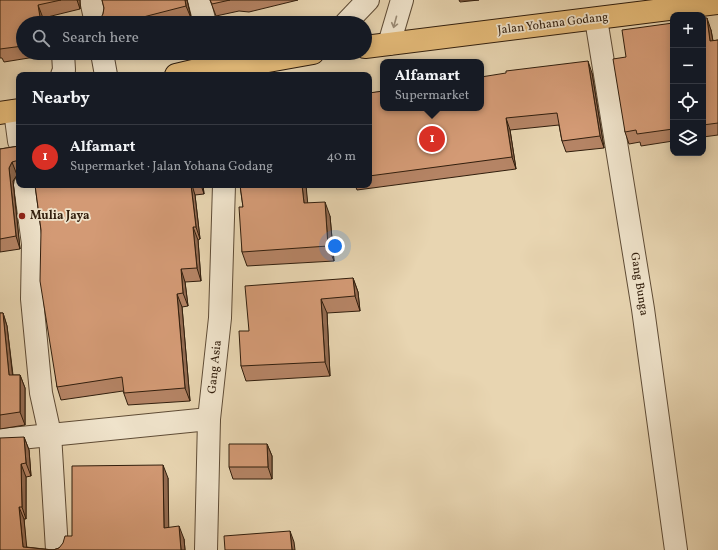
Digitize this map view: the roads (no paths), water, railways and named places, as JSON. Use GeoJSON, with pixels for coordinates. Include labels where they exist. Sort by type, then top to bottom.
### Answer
{"type":"FeatureCollection","features":[{"type":"Feature","properties":{"kind":"main road","name":"Jalan Yohana Godang"},"geometry":{"type":"LineString","coordinates":[[372,46],[596,19],[717,2]]}},
{"type":"Feature","properties":{"kind":"main road"},"geometry":{"type":"LineString","coordinates":[[189,72],[222,64],[257,63],[274,60]]}},
{"type":"Feature","properties":{"kind":"street"},"geometry":{"type":"LineString","coordinates":[[91,0],[94,16]]}},
{"type":"Feature","properties":{"kind":"street"},"geometry":{"type":"LineString","coordinates":[[199,0],[203,16]]}},
{"type":"Feature","properties":{"kind":"street"},"geometry":{"type":"LineString","coordinates":[[353,16],[368,0]]}},
{"type":"Feature","properties":{"kind":"street"},"geometry":{"type":"LineString","coordinates":[[389,44],[402,0]]}},
{"type":"Feature","properties":{"kind":"street","name":"Gang Bunga"},"geometry":{"type":"LineString","coordinates":[[596,19],[643,308],[676,550]]}},
{"type":"Feature","properties":{"kind":"street"},"geometry":{"type":"LineString","coordinates":[[63,60],[63,72]]}},
{"type":"Feature","properties":{"kind":"street"},"geometry":{"type":"LineString","coordinates":[[103,60],[105,72]]}},
{"type":"Feature","properties":{"kind":"street"},"geometry":{"type":"LineString","coordinates":[[11,111],[16,130]]}},
{"type":"Feature","properties":{"kind":"street"},"geometry":{"type":"LineString","coordinates":[[25,188],[33,244],[32,300],[41,393],[50,434],[57,550]]}},
{"type":"Feature","properties":{"kind":"street","name":"Gang Asia"},"geometry":{"type":"LineString","coordinates":[[206,550],[209,419],[220,318],[224,188]]}},
{"type":"Feature","properties":{"kind":"street"},"geometry":{"type":"LineString","coordinates":[[0,440],[209,419]]}},
{"type":"Feature","properties":{"kind":"place","name":"Alfamart"},"geometry":{"type":"Point","coordinates":[432,139]}},
{"type":"Feature","properties":{"kind":"place","name":"Mulia Jaya"},"geometry":{"type":"Point","coordinates":[22,216]}}]}
